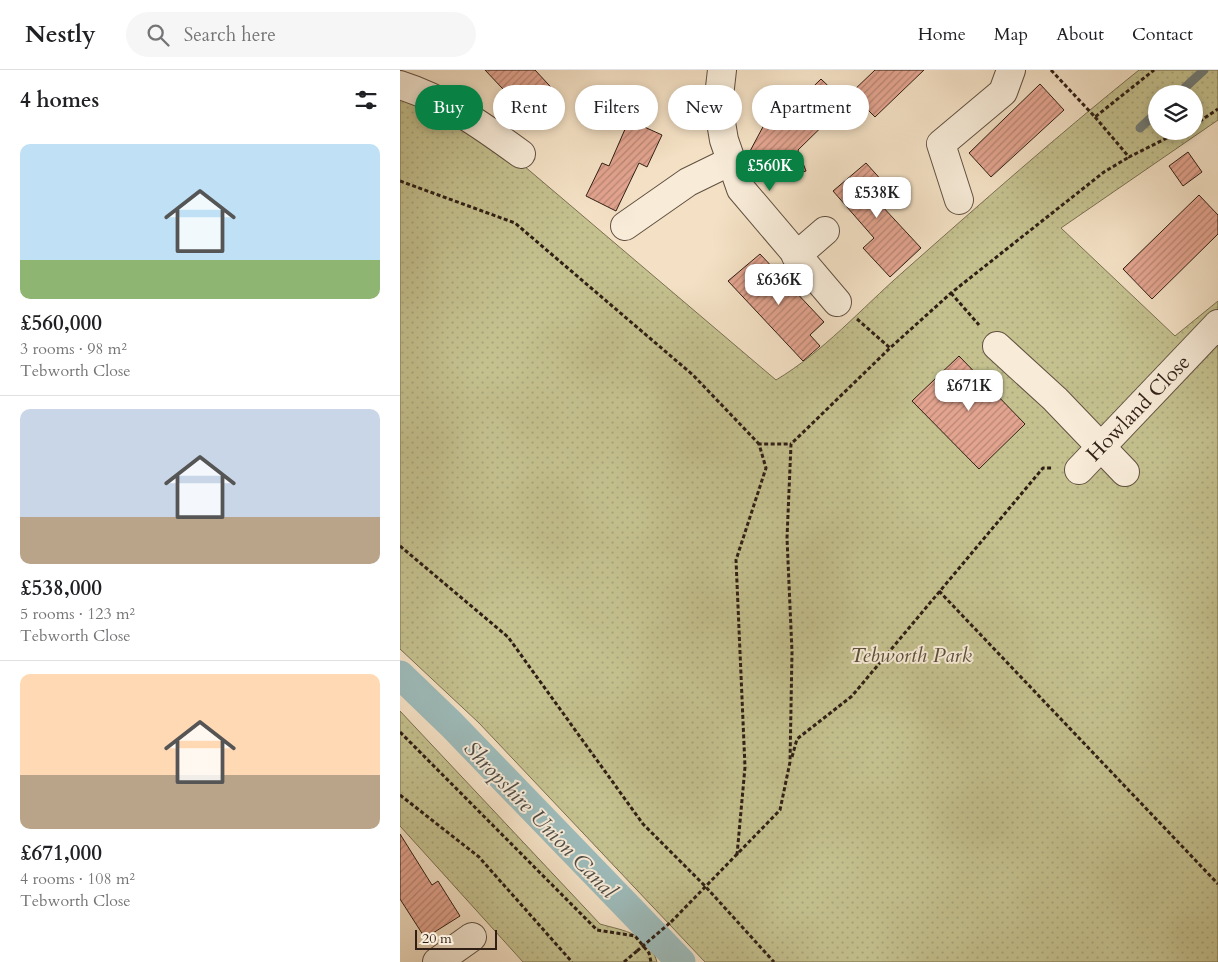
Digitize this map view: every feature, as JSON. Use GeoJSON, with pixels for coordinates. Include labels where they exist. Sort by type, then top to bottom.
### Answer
{"type":"FeatureCollection","features":[{"type":"Feature","properties":{"kind":"street"},"geometry":{"type":"LineString","coordinates":[[722,70],[718,105],[724,140],[741,189],[837,302]]}},
{"type":"Feature","properties":{"kind":"street"},"geometry":{"type":"LineString","coordinates":[[959,200],[940,144],[1003,92],[1011,70]]}},
{"type":"Feature","properties":{"kind":"street"},"geometry":{"type":"LineString","coordinates":[[400,85],[441,102],[487,129],[521,154]]}},
{"type":"Feature","properties":{"kind":"street"},"geometry":{"type":"LineString","coordinates":[[626,226],[688,182],[731,161]]}},
{"type":"Feature","properties":{"kind":"street"},"geometry":{"type":"LineString","coordinates":[[796,256],[825,231]]}},
{"type":"Feature","properties":{"kind":"street","name":"Howland Close"},"geometry":{"type":"LineString","coordinates":[[1079,470],[1218,324]]}},
{"type":"Feature","properties":{"kind":"street"},"geometry":{"type":"LineString","coordinates":[[997,346],[1055,399],[1125,472]]}},
{"type":"Feature","properties":{"kind":"street"},"geometry":{"type":"LineString","coordinates":[[437,962],[472,937]]}},
{"type":"Feature","properties":{"kind":"path"},"geometry":{"type":"LineString","coordinates":[[1051,70],[1129,157]]}},
{"type":"Feature","properties":{"kind":"path"},"geometry":{"type":"LineString","coordinates":[[1095,117],[1154,70]]}},
{"type":"Feature","properties":{"kind":"path"},"geometry":{"type":"LineString","coordinates":[[1203,118],[1218,109]]}},
{"type":"Feature","properties":{"kind":"path"},"geometry":{"type":"LineString","coordinates":[[790,762],[792,652],[788,538],[791,444],[890,348],[952,293],[1104,172],[1164,140]]}},
{"type":"Feature","properties":{"kind":"path"},"geometry":{"type":"LineString","coordinates":[[400,181],[515,223],[693,375],[759,444],[766,468],[736,560],[744,767],[737,855]]}},
{"type":"Feature","properties":{"kind":"path"},"geometry":{"type":"LineString","coordinates":[[952,293],[997,346]]}},
{"type":"Feature","properties":{"kind":"path"},"geometry":{"type":"LineString","coordinates":[[837,302],[890,348]]}},
{"type":"Feature","properties":{"kind":"path"},"geometry":{"type":"LineString","coordinates":[[759,444],[791,444]]}},
{"type":"Feature","properties":{"kind":"path"},"geometry":{"type":"LineString","coordinates":[[624,962],[671,922],[780,810],[797,739],[852,696],[1043,468],[1079,470]]}},
{"type":"Feature","properties":{"kind":"path"},"geometry":{"type":"LineString","coordinates":[[400,546],[508,637],[643,824],[705,886],[774,962]]}},
{"type":"Feature","properties":{"kind":"path"},"geometry":{"type":"LineString","coordinates":[[939,591],[1218,884]]}},
{"type":"Feature","properties":{"kind":"path"},"geometry":{"type":"LineString","coordinates":[[400,732],[597,930],[635,936],[649,953],[651,962]]}},
{"type":"Feature","properties":{"kind":"path"},"geometry":{"type":"LineString","coordinates":[[400,795],[479,857],[572,962]]}},
{"type":"Feature","properties":{"kind":"green space","name":"Tebworth Park"},"geometry":{"type":"Polygon","coordinates":[[[1139,70],[1218,70],[1218,120],[1203,130],[1203,85],[1148,85],[1148,140],[1189,140],[1061,228],[1175,336],[1218,301],[1218,962],[705,962],[479,723],[400,649],[400,96],[415,97],[415,130],[482,130],[776,380],[810,357],[903,272],[1049,145],[1139,70]]]}},
{"type":"Feature","properties":{"kind":"green space"},"geometry":{"type":"Polygon","coordinates":[[[400,711],[600,924],[626,931],[642,939],[653,952],[657,962],[523,962],[400,826],[400,711]]]}},
{"type":"Feature","properties":{"kind":"building"},"geometry":{"type":"Polygon","coordinates":[[[485,70],[535,70],[549,85],[499,85],[485,70]]]}},
{"type":"Feature","properties":{"kind":"building"},"geometry":{"type":"Polygon","coordinates":[[[875,70],[924,70],[875,117],[869,111],[869,85],[859,85],[875,70]]]}},
{"type":"Feature","properties":{"kind":"building"},"geometry":{"type":"Polygon","coordinates":[[[821,79],[827,85],[815,85],[821,79]]]}},
{"type":"Feature","properties":{"kind":"building"},"geometry":{"type":"Polygon","coordinates":[[[1040,84],[1064,110],[991,177],[969,153],[1040,84]]]}},
{"type":"Feature","properties":{"kind":"building"},"geometry":{"type":"Polygon","coordinates":[[[625,130],[651,130],[662,135],[647,167],[639,163],[616,211],[586,196],[602,163],[609,166],[625,130]]]}},
{"type":"Feature","properties":{"kind":"building"},"geometry":{"type":"Polygon","coordinates":[[[761,130],[818,130],[798,150],[806,171],[791,176],[749,153],[761,130]]]}},
{"type":"Feature","properties":{"kind":"building"},"geometry":{"type":"Polygon","coordinates":[[[1188,152],[1202,172],[1183,186],[1169,166],[1188,152]]]}},
{"type":"Feature","properties":{"kind":"building"},"geometry":{"type":"Polygon","coordinates":[[[866,163],[894,194],[881,205],[921,248],[890,277],[863,248],[874,238],[833,191],[866,163]]]}},
{"type":"Feature","properties":{"kind":"building"},"geometry":{"type":"Polygon","coordinates":[[[1199,195],[1218,215],[1218,234],[1152,299],[1123,269],[1199,195]]]}},
{"type":"Feature","properties":{"kind":"building"},"geometry":{"type":"Polygon","coordinates":[[[760,254],[824,322],[810,335],[820,346],[803,361],[728,281],[760,254]]]}},
{"type":"Feature","properties":{"kind":"building"},"geometry":{"type":"Polygon","coordinates":[[[959,356],[1025,424],[979,469],[912,401],[959,356]]]}},
{"type":"Feature","properties":{"kind":"building"},"geometry":{"type":"Polygon","coordinates":[[[400,834],[432,885],[438,881],[460,916],[425,938],[400,899],[400,834]]]}},
{"type":"Feature","properties":{"kind":"waterway"},"geometry":{"type":"LineString","coordinates":[[1188,85],[1204,70]]}},
{"type":"Feature","properties":{"kind":"waterway"},"geometry":{"type":"LineString","coordinates":[[1140,128],[1148,120]]}},
{"type":"Feature","properties":{"kind":"waterway","name":"Shropshire Union Canal"},"geometry":{"type":"LineString","coordinates":[[400,675],[452,725],[681,962]]}}]}
